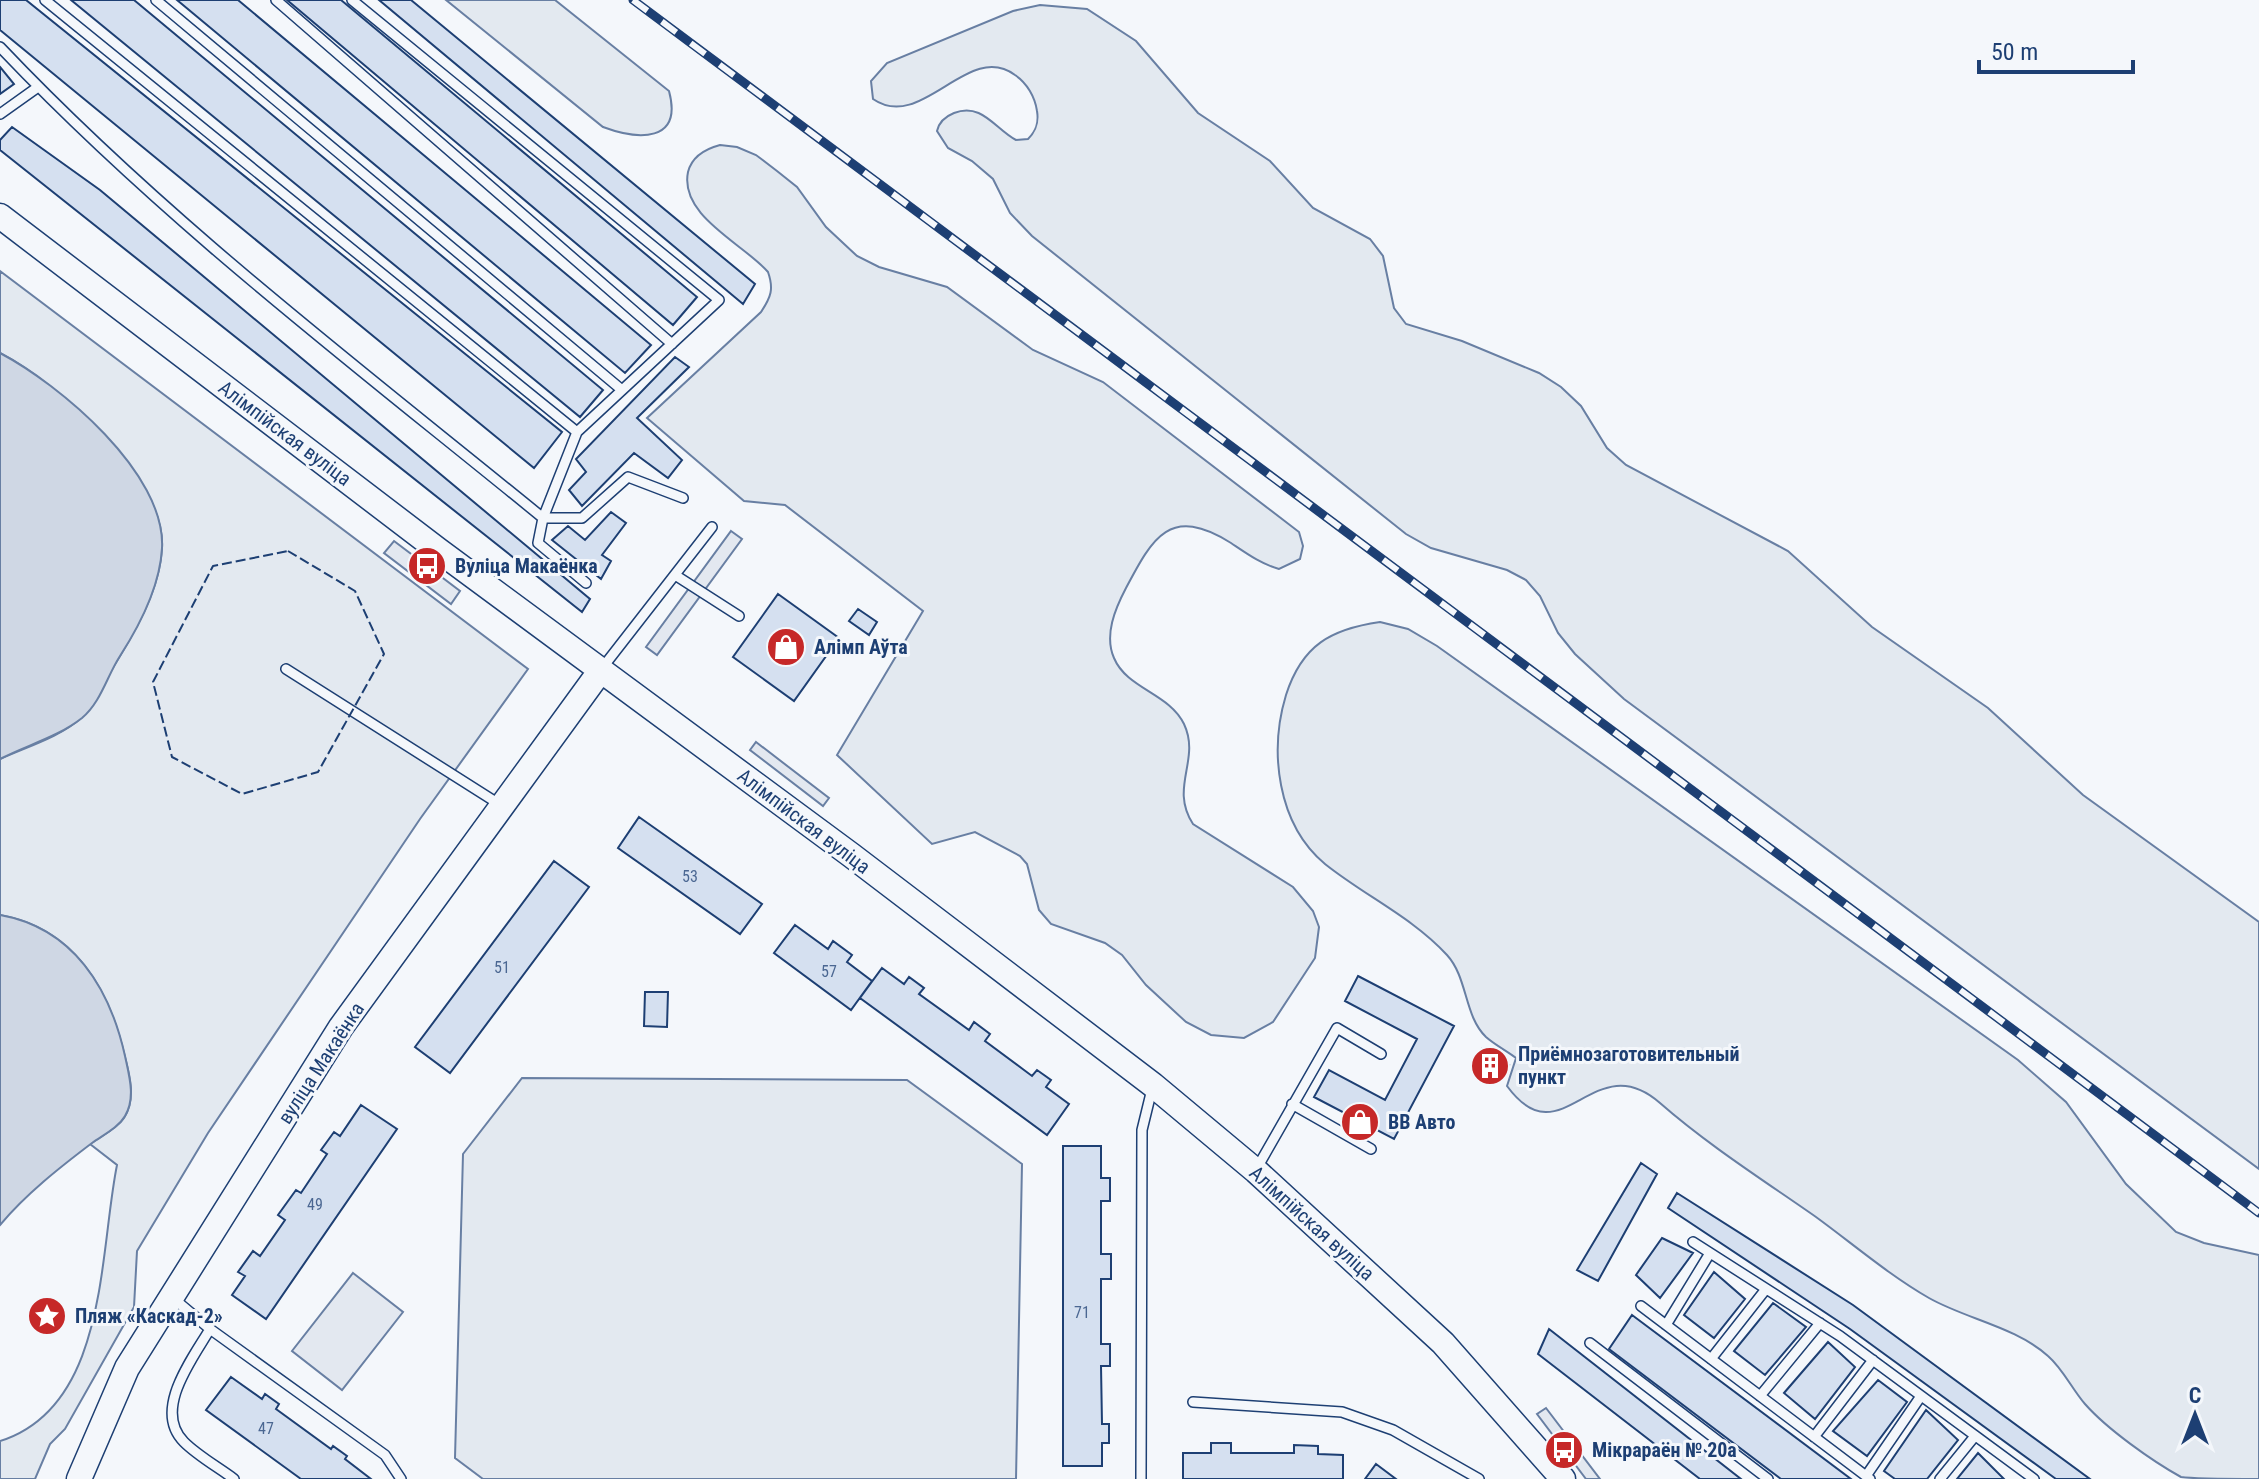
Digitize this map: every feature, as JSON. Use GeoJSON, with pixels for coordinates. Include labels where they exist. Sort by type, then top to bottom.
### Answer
{"type":"FeatureCollection","features":[{"type":"Feature","properties":{"kind":"street","name":"Алімпійская вуліца"},"geometry":{"type":"LineString","coordinates":[[0,216],[1153,1085],[1256,1171],[1443,1343],[1563,1479]]}},
{"type":"Feature","properties":{"kind":"street","name":"вуліца Макаёнка"},"geometry":{"type":"LineString","coordinates":[[79,1479],[127,1368],[341,1027],[601,670]]}},
{"type":"Feature","properties":{"kind":"lane"},"geometry":{"type":"LineString","coordinates":[[45,0],[577,432]]}},
{"type":"Feature","properties":{"kind":"lane"},"geometry":{"type":"LineString","coordinates":[[156,0],[622,390]]}},
{"type":"Feature","properties":{"kind":"lane"},"geometry":{"type":"LineString","coordinates":[[276,0],[672,344]]}},
{"type":"Feature","properties":{"kind":"lane"},"geometry":{"type":"LineString","coordinates":[[352,0],[719,300],[577,432],[543,518],[538,543],[586,583]]}},
{"type":"Feature","properties":{"kind":"lane"},"geometry":{"type":"LineString","coordinates":[[0,47],[38,87],[241,271],[543,518],[582,518],[628,477],[683,498]]}},
{"type":"Feature","properties":{"kind":"lane"},"geometry":{"type":"LineString","coordinates":[[0,114],[38,87]]}},
{"type":"Feature","properties":{"kind":"lane"},"geometry":{"type":"LineString","coordinates":[[601,670],[712,527]]}},
{"type":"Feature","properties":{"kind":"lane"},"geometry":{"type":"LineString","coordinates":[[675,575],[739,616]]}},
{"type":"Feature","properties":{"kind":"lane"},"geometry":{"type":"LineString","coordinates":[[286,669],[502,806]]}},
{"type":"Feature","properties":{"kind":"lane"},"geometry":{"type":"LineString","coordinates":[[1256,1171],[1337,1028],[1381,1054]]}},
{"type":"Feature","properties":{"kind":"lane"},"geometry":{"type":"LineString","coordinates":[[1141,1479],[1142,1130],[1153,1085]]}},
{"type":"Feature","properties":{"kind":"lane"},"geometry":{"type":"LineString","coordinates":[[1292,1104],[1371,1149]]}},
{"type":"Feature","properties":{"kind":"lane"},"geometry":{"type":"LineString","coordinates":[[1693,1242],[1820,1323],[2034,1479]]}},
{"type":"Feature","properties":{"kind":"lane"},"geometry":{"type":"LineString","coordinates":[[1666,1325],[1710,1253]]}},
{"type":"Feature","properties":{"kind":"lane"},"geometry":{"type":"LineString","coordinates":[[1711,1359],[1766,1289]]}},
{"type":"Feature","properties":{"kind":"lane"},"geometry":{"type":"LineString","coordinates":[[173,1298],[210,1329],[385,1455],[401,1479]]}},
{"type":"Feature","properties":{"kind":"lane"},"geometry":{"type":"LineString","coordinates":[[1641,1306],[1868,1477],[1921,1396]]}},
{"type":"Feature","properties":{"kind":"lane"},"geometry":{"type":"LineString","coordinates":[[1760,1396],[1820,1323]]}},
{"type":"Feature","properties":{"kind":"lane"},"geometry":{"type":"LineString","coordinates":[[210,1329],[174,1393],[172,1415],[182,1440],[234,1479]]}},
{"type":"Feature","properties":{"kind":"lane"},"geometry":{"type":"LineString","coordinates":[[1590,1343],[1768,1479]]}},
{"type":"Feature","properties":{"kind":"lane"},"geometry":{"type":"LineString","coordinates":[[1814,1437],[1873,1360]]}},
{"type":"Feature","properties":{"kind":"lane"},"geometry":{"type":"LineString","coordinates":[[1193,1402],[1342,1412],[1393,1430],[1479,1479]]}},
{"type":"Feature","properties":{"kind":"lane"},"geometry":{"type":"LineString","coordinates":[[1940,1479],[1975,1436]]}},
{"type":"Feature","properties":{"kind":"lane"},"geometry":{"type":"LineString","coordinates":[[2014,1479],[2021,1470]]}},
{"type":"Feature","properties":{"kind":"shaded area"},"geometry":{"type":"Polygon","coordinates":[[[446,0],[555,0],[669,91],[672,108],[670,120],[663,129],[643,135],[603,127],[446,0]]]}},
{"type":"Feature","properties":{"kind":"shaded area"},"geometry":{"type":"Polygon","coordinates":[[[1040,5],[1087,9],[1136,41],[1198,113],[1270,161],[1313,208],[1370,239],[1383,256],[1394,308],[1406,324],[1462,341],[1539,373],[1561,387],[1581,406],[1607,448],[1626,465],[1788,551],[1872,627],[1988,708],[2083,795],[2259,922],[2259,1169],[1624,699],[1575,654],[1558,633],[1540,596],[1526,580],[1507,570],[1431,548],[1406,534],[1032,236],[1010,213],[993,179],[972,161],[948,148],[937,131],[947,116],[973,111],[988,118],[1016,140],[1028,139],[1036,126],[1037,111],[1030,91],[1019,78],[997,67],[980,69],[909,105],[891,106],[873,99],[871,81],[887,63],[1013,11],[1040,5]]]}},
{"type":"Feature","properties":{"kind":"shaded area"},"geometry":{"type":"Polygon","coordinates":[[[720,145],[737,147],[756,155],[797,187],[826,227],[857,256],[879,267],[947,287],[1033,350],[1103,382],[1299,532],[1303,546],[1300,559],[1279,569],[1210,532],[1178,527],[1166,532],[1155,541],[1136,570],[1118,605],[1110,640],[1120,668],[1169,705],[1184,724],[1189,750],[1184,798],[1193,824],[1293,887],[1313,911],[1319,927],[1315,958],[1273,1022],[1244,1038],[1211,1035],[1186,1022],[1146,985],[1122,955],[1105,943],[1051,924],[1039,910],[1027,864],[1020,856],[975,832],[932,844],[837,755],[923,611],[785,505],[744,501],[647,418],[761,312],[770,293],[768,272],[703,216],[688,188],[688,172],[696,157],[720,145]]]}},
{"type":"Feature","properties":{"kind":"shaded area"},"geometry":{"type":"Polygon","coordinates":[[[0,271],[528,669],[420,819],[208,1133],[137,1251],[134,1307],[65,1429],[50,1444],[35,1479],[0,1479],[0,1441],[35,1423],[61,1396],[80,1362],[101,1282],[117,1165],[90,1144],[124,1118],[130,1104],[131,1088],[125,1057],[109,1008],[84,965],[48,933],[26,922],[0,915],[0,759],[63,731],[87,712],[146,607],[157,578],[162,548],[159,520],[128,463],[77,409],[50,386],[0,353],[0,271]]]}},
{"type":"Feature","properties":{"kind":"shaded area"},"geometry":{"type":"Polygon","coordinates":[[[0,353],[51,386],[105,434],[147,490],[159,519],[162,548],[148,604],[89,712],[63,730],[0,759],[0,353]]]}},
{"type":"Feature","properties":{"kind":"shaded area"},"geometry":{"type":"Polygon","coordinates":[[[731,531],[742,539],[657,655],[646,647],[731,531]]]}},
{"type":"Feature","properties":{"kind":"shaded area"},"geometry":{"type":"Polygon","coordinates":[[[394,541],[460,591],[451,604],[384,553],[394,541]]]}},
{"type":"Feature","properties":{"kind":"shaded area"},"geometry":{"type":"Polygon","coordinates":[[[1380,622],[1408,629],[1437,646],[2018,1060],[2066,1102],[2126,1184],[2176,1232],[2204,1243],[2259,1255],[2259,1479],[2187,1478],[2169,1470],[2130,1444],[2094,1414],[2053,1361],[2035,1346],[1914,1289],[1636,1088],[1616,1086],[1597,1091],[1562,1109],[1545,1112],[1527,1106],[1507,1086],[1516,1058],[1479,1028],[1459,975],[1447,955],[1419,929],[1325,864],[1296,829],[1287,808],[1278,763],[1278,739],[1286,695],[1293,678],[1301,663],[1321,642],[1347,629],[1380,622]]]}},
{"type":"Feature","properties":{"kind":"shaded area"},"geometry":{"type":"Polygon","coordinates":[[[756,742],[829,798],[823,806],[750,750],[756,742]]]}},
{"type":"Feature","properties":{"kind":"shaded area"},"geometry":{"type":"Polygon","coordinates":[[[0,915],[26,922],[48,933],[68,947],[84,965],[98,985],[118,1031],[131,1094],[125,1116],[118,1124],[43,1182],[0,1225],[0,915]]]}},
{"type":"Feature","properties":{"kind":"shaded area"},"geometry":{"type":"Polygon","coordinates":[[[522,1078],[907,1080],[1022,1164],[1016,1479],[483,1479],[455,1458],[463,1154],[522,1078]]]}},
{"type":"Feature","properties":{"kind":"shaded area"},"geometry":{"type":"Polygon","coordinates":[[[353,1273],[403,1312],[342,1390],[292,1351],[353,1273]]]}},
{"type":"Feature","properties":{"kind":"shaded area"},"geometry":{"type":"Polygon","coordinates":[[[1546,1408],[1600,1479],[1586,1479],[1537,1414],[1546,1408]]]}},
{"type":"Feature","properties":{"kind":"building"},"geometry":{"type":"Polygon","coordinates":[[[0,0],[26,0],[562,432],[534,468],[0,30],[0,0]]]}},
{"type":"Feature","properties":{"kind":"building"},"geometry":{"type":"Polygon","coordinates":[[[71,0],[134,0],[603,390],[580,417],[71,0]]]}},
{"type":"Feature","properties":{"kind":"building"},"geometry":{"type":"Polygon","coordinates":[[[177,0],[238,0],[651,345],[625,373],[177,0]]]}},
{"type":"Feature","properties":{"kind":"building"},"geometry":{"type":"Polygon","coordinates":[[[287,0],[341,0],[697,297],[673,325],[287,0]]]}},
{"type":"Feature","properties":{"kind":"building"},"geometry":{"type":"Polygon","coordinates":[[[379,0],[411,0],[755,284],[743,304],[379,0]]]}},
{"type":"Feature","properties":{"kind":"building"},"geometry":{"type":"Polygon","coordinates":[[[0,67],[14,84],[0,94],[0,67]]]}},
{"type":"Feature","properties":{"kind":"building"},"geometry":{"type":"Polygon","coordinates":[[[12,127],[100,190],[590,599],[582,612],[0,150],[0,140],[12,127]]]}},
{"type":"Feature","properties":{"kind":"building"},"geometry":{"type":"Polygon","coordinates":[[[675,357],[689,367],[637,418],[682,460],[668,478],[634,453],[582,506],[569,490],[586,472],[576,459],[675,357]]]}},
{"type":"Feature","properties":{"kind":"building"},"geometry":{"type":"Polygon","coordinates":[[[611,512],[626,523],[602,555],[611,561],[601,579],[552,540],[568,526],[585,540],[611,512]]]}},
{"type":"Feature","properties":{"kind":"building","name":"Алімп Аўта"},"geometry":{"type":"Polygon","coordinates":[[[778,594],[839,638],[794,701],[733,657],[778,594]]]}},
{"type":"Feature","properties":{"kind":"building"},"geometry":{"type":"Polygon","coordinates":[[[858,609],[877,622],[869,635],[849,621],[858,609]]]}},
{"type":"Feature","properties":{"kind":"building"},"geometry":{"type":"Polygon","coordinates":[[[639,817],[762,904],[740,934],[618,848],[639,817]]]}},
{"type":"Feature","properties":{"kind":"building"},"geometry":{"type":"Polygon","coordinates":[[[554,861],[589,887],[450,1073],[415,1047],[554,861]]]}},
{"type":"Feature","properties":{"kind":"building"},"geometry":{"type":"Polygon","coordinates":[[[795,925],[828,949],[833,941],[852,955],[847,962],[872,981],[851,1010],[774,953],[795,925]]]}},
{"type":"Feature","properties":{"kind":"building"},"geometry":{"type":"Polygon","coordinates":[[[882,968],[904,984],[909,977],[924,988],[919,994],[969,1030],[974,1022],[990,1034],[985,1041],[1032,1076],[1037,1070],[1051,1080],[1046,1087],[1069,1104],[1047,1135],[860,998],[882,968]]]}},
{"type":"Feature","properties":{"kind":"building"},"geometry":{"type":"Polygon","coordinates":[[[1358,976],[1454,1026],[1394,1139],[1314,1097],[1329,1070],[1385,1100],[1417,1039],[1345,1001],[1358,976]]]}},
{"type":"Feature","properties":{"kind":"building"},"geometry":{"type":"Polygon","coordinates":[[[645,992],[668,992],[667,1027],[644,1026],[645,992]]]}},
{"type":"Feature","properties":{"kind":"building","name":"Приёмнозаготовительный пункт"},"geometry":{"type":"Polygon","coordinates":[[[1482,1049],[1509,1065],[1498,1082],[1472,1066],[1482,1049]]]}},
{"type":"Feature","properties":{"kind":"building"},"geometry":{"type":"Polygon","coordinates":[[[361,1105],[397,1129],[266,1319],[232,1295],[245,1276],[238,1272],[253,1251],[260,1256],[285,1220],[278,1215],[296,1190],[301,1193],[327,1154],[321,1150],[334,1132],[340,1136],[361,1105]]]}},
{"type":"Feature","properties":{"kind":"building"},"geometry":{"type":"Polygon","coordinates":[[[1063,1146],[1101,1146],[1101,1178],[1110,1178],[1110,1201],[1101,1201],[1101,1254],[1111,1254],[1111,1279],[1101,1279],[1101,1344],[1110,1344],[1110,1366],[1101,1366],[1102,1424],[1109,1424],[1109,1443],[1102,1443],[1102,1466],[1063,1466],[1063,1146]]]}},
{"type":"Feature","properties":{"kind":"building"},"geometry":{"type":"Polygon","coordinates":[[[1641,1163],[1657,1174],[1598,1281],[1577,1270],[1641,1163]]]}},
{"type":"Feature","properties":{"kind":"building"},"geometry":{"type":"Polygon","coordinates":[[[1677,1193],[1853,1305],[2090,1479],[2056,1479],[1850,1329],[1668,1208],[1677,1193]]]}},
{"type":"Feature","properties":{"kind":"building"},"geometry":{"type":"Polygon","coordinates":[[[1662,1238],[1693,1253],[1660,1298],[1636,1275],[1662,1238]]]}},
{"type":"Feature","properties":{"kind":"building"},"geometry":{"type":"Polygon","coordinates":[[[1714,1272],[1745,1299],[1714,1338],[1684,1315],[1714,1272]]]}},
{"type":"Feature","properties":{"kind":"building"},"geometry":{"type":"Polygon","coordinates":[[[1773,1303],[1806,1327],[1765,1375],[1734,1351],[1773,1303]]]}},
{"type":"Feature","properties":{"kind":"building"},"geometry":{"type":"Polygon","coordinates":[[[1632,1315],[1851,1479],[1781,1479],[1609,1349],[1632,1315]]]}},
{"type":"Feature","properties":{"kind":"building"},"geometry":{"type":"Polygon","coordinates":[[[1549,1329],[1741,1479],[1700,1479],[1538,1354],[1549,1329]]]}},
{"type":"Feature","properties":{"kind":"building"},"geometry":{"type":"Polygon","coordinates":[[[1828,1342],[1855,1367],[1815,1419],[1784,1393],[1828,1342]]]}},
{"type":"Feature","properties":{"kind":"building"},"geometry":{"type":"Polygon","coordinates":[[[231,1377],[262,1399],[265,1394],[279,1404],[276,1409],[331,1449],[333,1446],[347,1456],[345,1459],[371,1479],[301,1479],[206,1410],[231,1377]]]}},
{"type":"Feature","properties":{"kind":"building"},"geometry":{"type":"Polygon","coordinates":[[[1878,1380],[1907,1402],[1867,1456],[1833,1431],[1878,1380]]]}},
{"type":"Feature","properties":{"kind":"building"},"geometry":{"type":"Polygon","coordinates":[[[1926,1410],[1958,1440],[1927,1479],[1895,1479],[1884,1471],[1926,1410]]]}},
{"type":"Feature","properties":{"kind":"building"},"geometry":{"type":"Polygon","coordinates":[[[1211,1443],[1231,1443],[1231,1453],[1294,1453],[1294,1445],[1318,1446],[1318,1454],[1343,1455],[1343,1479],[1183,1479],[1183,1453],[1211,1453],[1211,1443]]]}},
{"type":"Feature","properties":{"kind":"building"},"geometry":{"type":"Polygon","coordinates":[[[1978,1453],[2004,1479],[1957,1479],[1978,1453]]]}},
{"type":"Feature","properties":{"kind":"building"},"geometry":{"type":"Polygon","coordinates":[[[1376,1464],[1396,1479],[1365,1479],[1376,1464]]]}},
{"type":"Feature","properties":{"kind":"railway"},"geometry":{"type":"LineString","coordinates":[[633,0],[2259,1213]]}},
{"type":"Feature","properties":{"kind":"fence"},"geometry":{"type":"LineString","coordinates":[[288,551],[355,591],[384,654],[318,772],[242,794],[172,757],[153,682],[213,566],[288,551]]}},
{"type":"Feature","properties":{"kind":"place","name":"Вуліца Макаёнка"},"geometry":{"type":"Point","coordinates":[427,566]}},
{"type":"Feature","properties":{"kind":"place","name":"Алімп Аўта"},"geometry":{"type":"Point","coordinates":[786,647]}},
{"type":"Feature","properties":{"kind":"place","name":"Приёмнозаготовительный пункт"},"geometry":{"type":"Point","coordinates":[1490,1066]}},
{"type":"Feature","properties":{"kind":"place","name":"ВВ Авто"},"geometry":{"type":"Point","coordinates":[1360,1122]}},
{"type":"Feature","properties":{"kind":"place","name":"Пляж «Каскад-2»"},"geometry":{"type":"Point","coordinates":[47,1316]}},
{"type":"Feature","properties":{"kind":"place","name":"Мікрараён № 20а"},"geometry":{"type":"Point","coordinates":[1564,1450]}}]}
